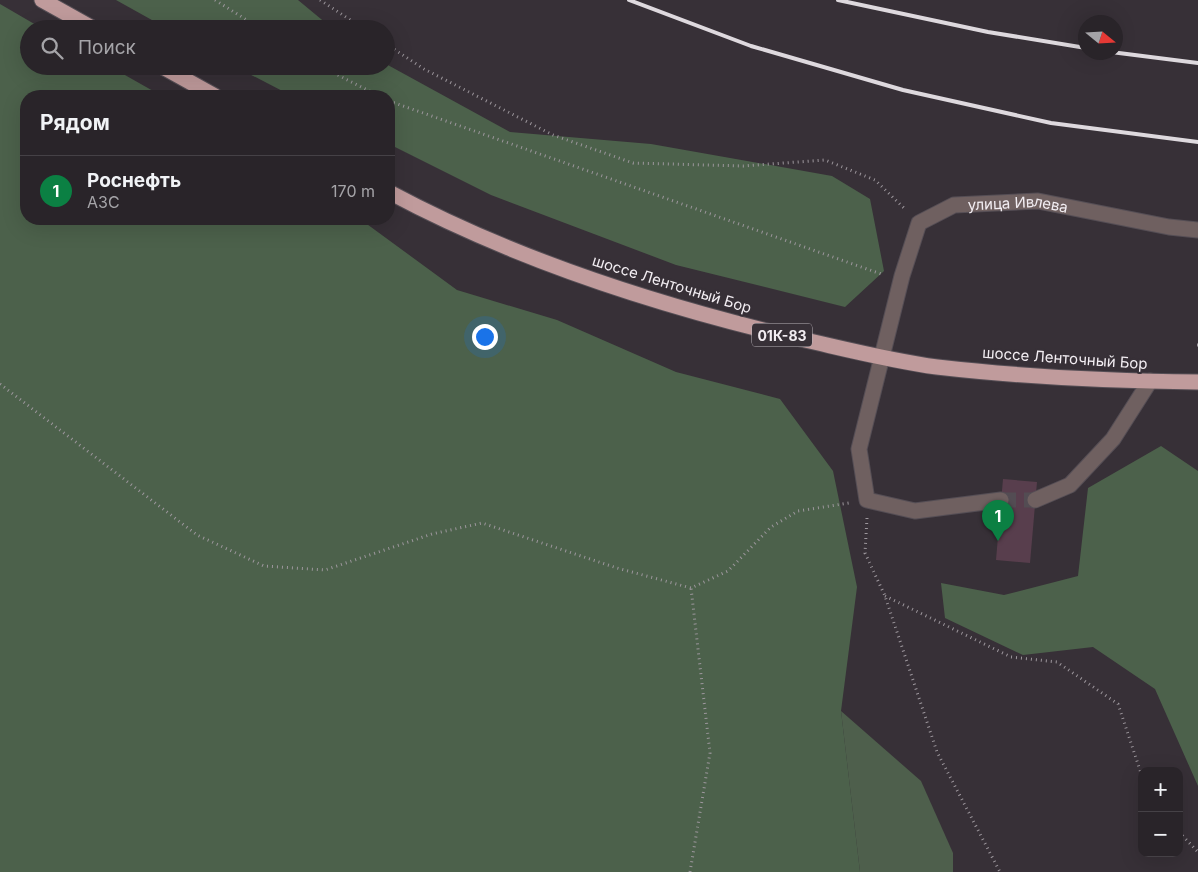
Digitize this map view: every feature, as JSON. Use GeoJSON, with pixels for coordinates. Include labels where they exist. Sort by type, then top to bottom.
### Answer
{"type":"FeatureCollection","features":[{"type":"Feature","properties":{"kind":"highway"},"geometry":{"type":"LineString","coordinates":[[42,0],[78,20]]}},
{"type":"Feature","properties":{"kind":"highway"},"geometry":{"type":"LineString","coordinates":[[177,75],[204,90]]}},
{"type":"Feature","properties":{"kind":"highway","name":"шоссе Ленточный Бор"},"geometry":{"type":"LineString","coordinates":[[395,195],[419,208],[538,259],[650,298],[763,330],[883,358],[936,366],[1044,377],[1198,382]]}},
{"type":"Feature","properties":{"kind":"street","name":"улица Ивлева"},"geometry":{"type":"LineString","coordinates":[[920,223],[954,205],[1038,201],[1169,228],[1198,230]]}},
{"type":"Feature","properties":{"kind":"street"},"geometry":{"type":"LineString","coordinates":[[920,223],[902,276],[859,450],[867,500],[915,511],[1001,500]]}},
{"type":"Feature","properties":{"kind":"street"},"geometry":{"type":"LineString","coordinates":[[1035,500],[1070,485],[1112,439],[1150,381]]}},
{"type":"Feature","properties":{"kind":"path"},"geometry":{"type":"LineString","coordinates":[[215,0],[246,20]]}},
{"type":"Feature","properties":{"kind":"path"},"geometry":{"type":"LineString","coordinates":[[320,0],[350,20]]}},
{"type":"Feature","properties":{"kind":"path"},"geometry":{"type":"LineString","coordinates":[[395,50],[424,69],[553,135],[633,162],[743,166],[825,160],[875,180],[920,223]]}},
{"type":"Feature","properties":{"kind":"path"},"geometry":{"type":"LineString","coordinates":[[338,75],[367,90]]}},
{"type":"Feature","properties":{"kind":"path"},"geometry":{"type":"LineString","coordinates":[[395,103],[889,277]]}},
{"type":"Feature","properties":{"kind":"path"},"geometry":{"type":"LineString","coordinates":[[0,384],[197,535],[264,566],[325,570],[432,534],[482,523],[618,568],[691,588],[728,571],[771,527],[798,511],[867,500],[865,553],[885,596],[937,752],[1000,872]]}},
{"type":"Feature","properties":{"kind":"path"},"geometry":{"type":"LineString","coordinates":[[690,872],[710,753],[691,588]]}},
{"type":"Feature","properties":{"kind":"path"},"geometry":{"type":"LineString","coordinates":[[885,596],[1011,657],[1057,662],[1118,704],[1139,767]]}},
{"type":"Feature","properties":{"kind":"path"},"geometry":{"type":"LineString","coordinates":[[1183,836],[1198,852]]}},
{"type":"Feature","properties":{"kind":"green space"},"geometry":{"type":"Polygon","coordinates":[[[116,0],[298,0],[322,20],[152,20],[116,0]]]}},
{"type":"Feature","properties":{"kind":"green space"},"geometry":{"type":"Polygon","coordinates":[[[0,4],[28,20],[20,20],[20,75],[125,75],[151,90],[20,90],[20,225],[368,225],[457,290],[557,320],[676,372],[780,399],[833,471],[857,587],[841,711],[860,872],[0,872],[0,4]]]}},
{"type":"Feature","properties":{"kind":"green space"},"geometry":{"type":"Polygon","coordinates":[[[395,69],[510,132],[651,144],[832,176],[870,199],[884,271],[845,307],[676,265],[491,195],[395,147],[395,90],[280,90],[251,75],[395,75],[395,69]]]}},
{"type":"Feature","properties":{"kind":"green space"},"geometry":{"type":"Polygon","coordinates":[[[1161,446],[1198,471],[1198,786],[1155,689],[1093,647],[1023,655],[945,618],[941,583],[1004,595],[1078,576],[1088,488],[1161,446]]]}},
{"type":"Feature","properties":{"kind":"green space"},"geometry":{"type":"Polygon","coordinates":[[[841,711],[921,781],[953,853],[953,872],[860,872],[841,711]]]}},
{"type":"Feature","properties":{"kind":"building"},"geometry":{"type":"Polygon","coordinates":[[[1003,479],[1037,482],[1030,563],[996,560],[1003,479]]]}},
{"type":"Feature","properties":{"kind":"tunnel"},"geometry":{"type":"LineString","coordinates":[[1001,500],[1035,500]]}},
{"type":"Feature","properties":{"kind":"railway"},"geometry":{"type":"LineString","coordinates":[[629,0],[751,46],[903,90],[1051,123],[1198,142]]}},
{"type":"Feature","properties":{"kind":"railway"},"geometry":{"type":"LineString","coordinates":[[838,0],[988,32],[1078,47]]}},
{"type":"Feature","properties":{"kind":"railway"},"geometry":{"type":"LineString","coordinates":[[1123,54],[1198,63]]}},
{"type":"Feature","properties":{"kind":"place","name":"Роснефть"},"geometry":{"type":"Point","coordinates":[998,541]}}]}
